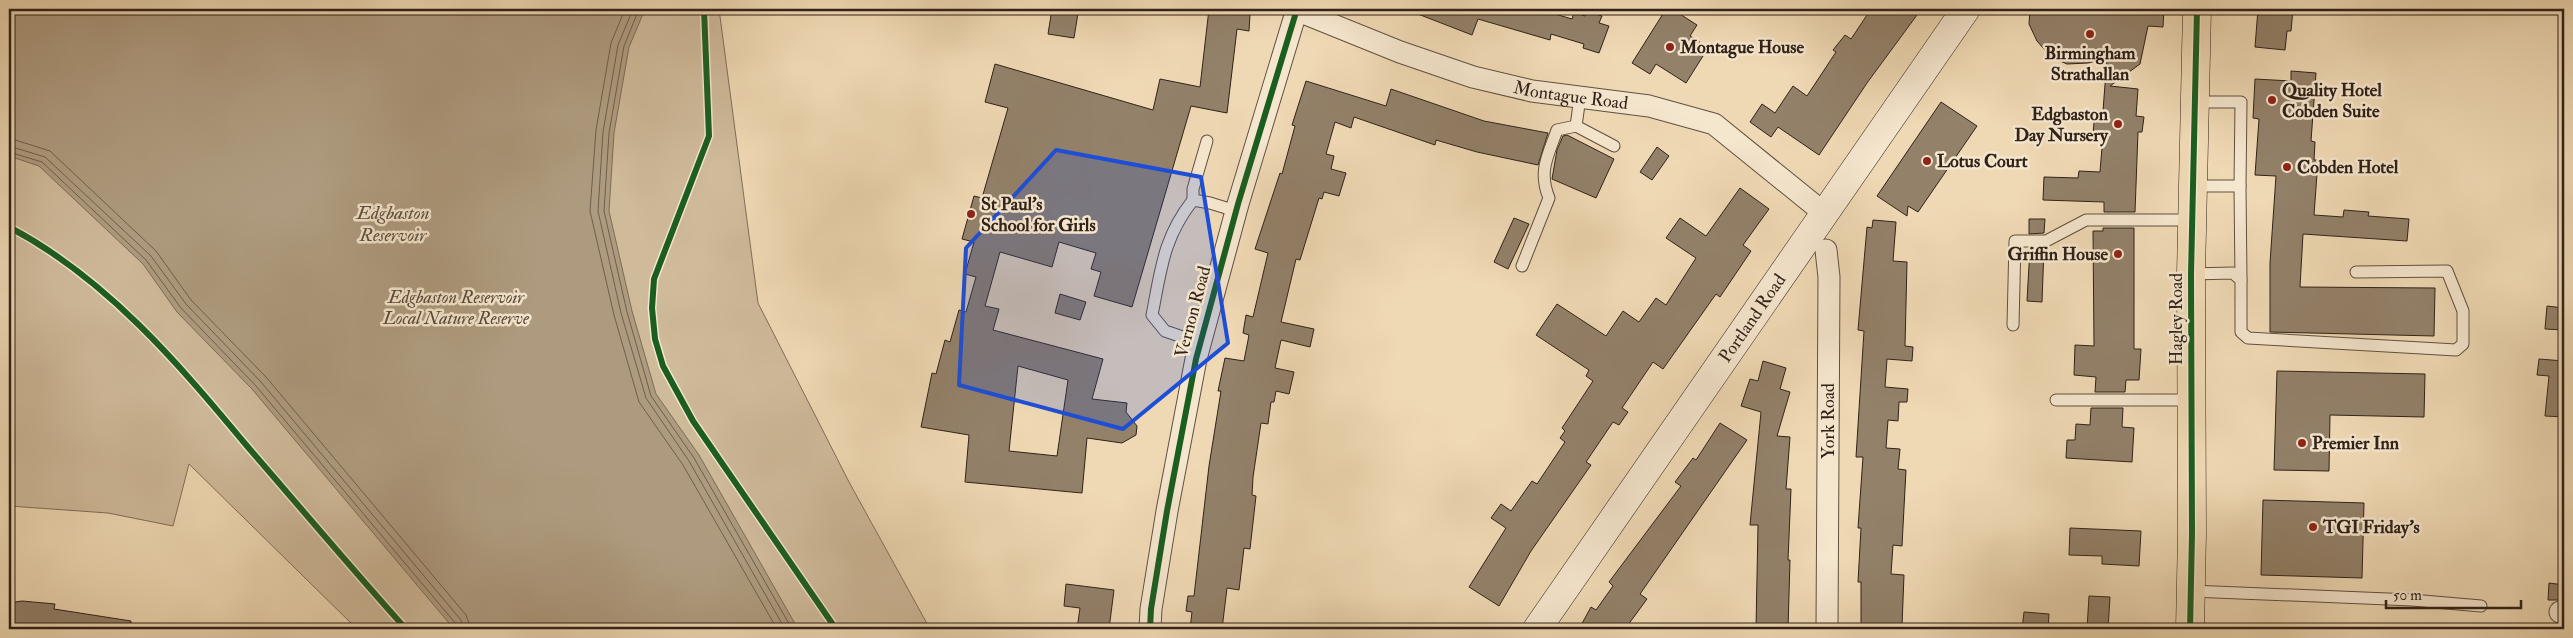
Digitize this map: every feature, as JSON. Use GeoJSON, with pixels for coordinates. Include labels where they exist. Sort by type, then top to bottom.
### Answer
{"type":"FeatureCollection","features":[{"type":"Feature","properties":{"kind":"highway","name":"Hagley Road"},"geometry":{"type":"LineString","coordinates":[[2190,629],[2191,274],[2196,9]]}},
{"type":"Feature","properties":{"kind":"main road","name":"Portland Road"},"geometry":{"type":"LineString","coordinates":[[1537,629],[1966,9]]}},
{"type":"Feature","properties":{"kind":"street","name":"Montague Road"},"geometry":{"type":"LineString","coordinates":[[1296,9],[1400,52],[1473,77],[1532,92],[1649,106],[1714,124],[1824,213]]}},
{"type":"Feature","properties":{"kind":"street","name":"Vernon Road"},"geometry":{"type":"LineString","coordinates":[[1150,629],[1151,609],[1167,511],[1200,343],[1236,211],[1296,9]]}},
{"type":"Feature","properties":{"kind":"street","name":"York Road"},"geometry":{"type":"LineString","coordinates":[[1826,250],[1829,277],[1827,629]]}},
{"type":"Feature","properties":{"kind":"lane"},"geometry":{"type":"LineString","coordinates":[[1576,126],[1580,97]]}},
{"type":"Feature","properties":{"kind":"lane"},"geometry":{"type":"LineString","coordinates":[[2194,102],[2242,102],[2240,186],[2241,332],[2248,338],[2456,350],[2463,344],[2463,311],[2447,271],[2356,272]]}},
{"type":"Feature","properties":{"kind":"lane"},"geometry":{"type":"LineString","coordinates":[[1522,266],[1549,198],[1542,182],[1545,165],[1557,130],[1576,126],[1614,146]]}},
{"type":"Feature","properties":{"kind":"lane"},"geometry":{"type":"LineString","coordinates":[[1200,343],[1165,331],[1152,315],[1168,244],[1177,220],[1194,200],[1193,189],[1206,141]]}},
{"type":"Feature","properties":{"kind":"lane"},"geometry":{"type":"LineString","coordinates":[[2192,186],[2240,186]]}},
{"type":"Feature","properties":{"kind":"lane"},"geometry":{"type":"LineString","coordinates":[[1194,200],[1236,211]]}},
{"type":"Feature","properties":{"kind":"lane"},"geometry":{"type":"LineString","coordinates":[[2013,325],[2015,241],[2046,241],[2086,220],[2192,220]]}},
{"type":"Feature","properties":{"kind":"lane"},"geometry":{"type":"LineString","coordinates":[[2191,274],[2233,273],[2241,280]]}},
{"type":"Feature","properties":{"kind":"lane"},"geometry":{"type":"LineString","coordinates":[[2056,400],[2192,400]]}},
{"type":"Feature","properties":{"kind":"lane"},"geometry":{"type":"LineString","coordinates":[[2191,590],[2412,600],[2481,606]]}},
{"type":"Feature","properties":{"kind":"highlighted area"},"geometry":{"type":"Polygon","coordinates":[[[1056,150],[1201,177],[1228,343],[1123,429],[959,385],[966,248],[1056,150]]]}},
{"type":"Feature","properties":{"kind":"green space","name":"Edgbaston Reservoir"},"geometry":{"type":"Polygon","coordinates":[[[9,9],[719,9],[758,303],[849,482],[930,629],[357,629],[189,464],[173,526],[108,513],[9,506],[9,9]]]}},
{"type":"Feature","properties":{"kind":"water","name":"Edgbaston Reservoir"},"geometry":{"type":"Polygon","coordinates":[[[9,9],[645,9],[629,47],[614,133],[609,211],[632,311],[656,394],[699,455],[798,629],[454,629],[252,389],[177,312],[143,264],[39,166],[9,156],[9,9]]]}},
{"type":"Feature","properties":{"kind":"building"},"geometry":{"type":"Polygon","coordinates":[[[1052,9],[1078,13],[1074,38],[1048,34],[1052,9]]]}},
{"type":"Feature","properties":{"kind":"building"},"geometry":{"type":"Polygon","coordinates":[[[1209,9],[1247,9],[1247,14],[1250,14],[1249,31],[1237,29],[1227,113],[1191,106],[1132,307],[1094,296],[1101,272],[1091,269],[1096,253],[1059,242],[1052,267],[1000,252],[985,306],[999,309],[993,330],[1103,359],[1092,399],[1127,403],[1126,412],[1137,426],[1136,435],[1122,443],[1087,438],[1082,493],[965,482],[969,435],[921,427],[932,373],[936,374],[945,340],[950,342],[959,310],[966,312],[976,277],[965,274],[974,242],[962,239],[974,196],[982,198],[1008,108],[985,102],[995,64],[1153,110],[1160,79],[1200,87],[1209,9]],[[1018,366],[1009,451],[1057,456],[1068,380],[1018,366]]]}},
{"type":"Feature","properties":{"kind":"building"},"geometry":{"type":"Polygon","coordinates":[[[1405,9],[1538,9],[1572,19],[1574,12],[1585,16],[1587,11],[1602,16],[1599,23],[1609,26],[1599,53],[1583,48],[1584,44],[1551,34],[1550,40],[1478,19],[1472,35],[1405,9]]]}},
{"type":"Feature","properties":{"kind":"building","name":"Montague House"},"geometry":{"type":"Polygon","coordinates":[[[1666,9],[1672,9],[1697,25],[1690,36],[1700,42],[1694,51],[1703,56],[1686,83],[1656,64],[1650,74],[1632,63],[1666,9]]]}},
{"type":"Feature","properties":{"kind":"building"},"geometry":{"type":"Polygon","coordinates":[[[1871,9],[1908,9],[1917,15],[1867,83],[1819,155],[1778,127],[1771,137],[1750,122],[1762,104],[1775,113],[1793,86],[1807,96],[1836,52],[1833,50],[1845,35],[1851,39],[1871,9]]]}},
{"type":"Feature","properties":{"kind":"building"},"geometry":{"type":"Polygon","coordinates":[[[2030,9],[2164,9],[2163,27],[2148,26],[2140,64],[2110,86],[2138,89],[2136,116],[2144,117],[2142,132],[2138,132],[2135,212],[2104,212],[2104,202],[2043,200],[2044,177],[2078,178],[2079,171],[2100,172],[2103,135],[2093,134],[2095,111],[2103,111],[2107,58],[2088,63],[2067,64],[2051,57],[2037,41],[2029,24],[2030,9]]]}},
{"type":"Feature","properties":{"kind":"building"},"geometry":{"type":"Polygon","coordinates":[[[2258,9],[2293,9],[2291,31],[2287,31],[2285,50],[2255,47],[2258,9]]]}},
{"type":"Feature","properties":{"kind":"building"},"geometry":{"type":"Polygon","coordinates":[[[2291,71],[2316,73],[2311,141],[2315,142],[2314,160],[2318,160],[2314,215],[2343,217],[2344,210],[2369,212],[2368,216],[2409,219],[2407,241],[2303,234],[2300,287],[2435,288],[2434,336],[2270,332],[2270,263],[2276,176],[2255,175],[2259,119],[2253,118],[2255,79],[2291,81],[2291,71]]]}},
{"type":"Feature","properties":{"kind":"building"},"geometry":{"type":"Polygon","coordinates":[[[1306,81],[1386,106],[1391,89],[1484,121],[1548,133],[1538,165],[1477,152],[1436,140],[1435,145],[1354,117],[1351,128],[1335,122],[1326,154],[1334,156],[1331,169],[1346,173],[1339,196],[1324,192],[1322,199],[1319,198],[1300,260],[1296,259],[1281,322],[1314,329],[1310,347],[1281,340],[1275,368],[1294,372],[1289,394],[1276,391],[1274,402],[1271,402],[1268,424],[1261,423],[1253,477],[1252,495],[1256,496],[1250,549],[1244,548],[1239,590],[1227,588],[1222,629],[1190,629],[1192,612],[1186,611],[1188,596],[1194,596],[1209,466],[1221,391],[1218,391],[1225,358],[1244,361],[1249,335],[1243,333],[1246,315],[1253,317],[1268,253],[1255,249],[1280,173],[1282,174],[1295,126],[1292,125],[1306,81]]]}},
{"type":"Feature","properties":{"kind":"building","name":"Lotus Court"},"geometry":{"type":"Polygon","coordinates":[[[1941,102],[1977,126],[1918,212],[1908,206],[1907,216],[1877,196],[1941,102]]]}},
{"type":"Feature","properties":{"kind":"building"},"geometry":{"type":"Polygon","coordinates":[[[1567,135],[1614,159],[1596,198],[1552,179],[1557,150],[1563,136],[1567,135]]]}},
{"type":"Feature","properties":{"kind":"building"},"geometry":{"type":"Polygon","coordinates":[[[1657,147],[1669,156],[1652,180],[1640,172],[1657,147]]]}},
{"type":"Feature","properties":{"kind":"building"},"geometry":{"type":"Polygon","coordinates":[[[1740,188],[1769,209],[1743,245],[1751,251],[1720,297],[1716,294],[1663,369],[1653,362],[1622,408],[1628,412],[1619,425],[1613,422],[1586,462],[1591,465],[1531,551],[1499,606],[1469,587],[1506,528],[1491,518],[1501,504],[1511,511],[1532,481],[1537,484],[1565,442],[1560,438],[1565,431],[1562,428],[1593,381],[1586,376],[1589,370],[1536,335],[1557,304],[1606,336],[1623,311],[1639,322],[1656,298],[1666,305],[1696,258],[1666,238],[1680,218],[1706,236],[1740,188]]]}},
{"type":"Feature","properties":{"kind":"building"},"geometry":{"type":"Polygon","coordinates":[[[1514,218],[1529,224],[1508,269],[1494,262],[1514,218]]]}},
{"type":"Feature","properties":{"kind":"building","name":"Griffin House"},"geometry":{"type":"Polygon","coordinates":[[[2029,219],[2045,219],[2044,233],[2029,234],[2029,219]]]}},
{"type":"Feature","properties":{"kind":"building"},"geometry":{"type":"Polygon","coordinates":[[[1873,220],[1896,222],[1893,261],[1907,262],[1905,346],[1913,347],[1912,361],[1887,359],[1885,387],[1908,389],[1907,402],[1899,402],[1898,421],[1888,420],[1886,448],[1900,449],[1898,469],[1906,470],[1902,546],[1893,545],[1891,574],[1904,575],[1902,626],[1886,626],[1886,629],[1861,629],[1861,582],[1858,582],[1861,528],[1858,528],[1863,457],[1856,457],[1864,331],[1858,330],[1867,227],[1872,228],[1873,220]]]}},
{"type":"Feature","properties":{"kind":"building"},"geometry":{"type":"Polygon","coordinates":[[[2103,228],[2134,228],[2134,349],[2141,349],[2139,380],[2126,380],[2125,392],[2095,392],[2096,377],[2074,375],[2075,345],[2094,346],[2093,231],[2103,231],[2103,228]]]}},
{"type":"Feature","properties":{"kind":"building"},"geometry":{"type":"Polygon","coordinates":[[[2030,248],[2044,248],[2042,302],[2027,301],[2030,248]]]}},
{"type":"Feature","properties":{"kind":"building"},"geometry":{"type":"Polygon","coordinates":[[[1060,294],[1086,302],[1080,320],[1055,313],[1060,294]]]}},
{"type":"Feature","properties":{"kind":"building"},"geometry":{"type":"Polygon","coordinates":[[[2547,306],[2564,308],[2564,330],[2545,329],[2547,306]]]}},
{"type":"Feature","properties":{"kind":"building"},"geometry":{"type":"Polygon","coordinates":[[[2539,359],[2564,361],[2564,417],[2545,416],[2549,376],[2537,375],[2539,359]]]}},
{"type":"Feature","properties":{"kind":"building"},"geometry":{"type":"Polygon","coordinates":[[[1763,361],[1786,368],[1780,389],[1790,392],[1777,436],[1790,437],[1786,489],[1791,489],[1788,629],[1756,629],[1758,525],[1750,525],[1761,412],[1741,406],[1750,379],[1758,381],[1763,361]]]}},
{"type":"Feature","properties":{"kind":"building","name":"Premier Inn"},"geometry":{"type":"Polygon","coordinates":[[[2277,371],[2425,374],[2424,417],[2330,415],[2329,471],[2274,470],[2277,371]]]}},
{"type":"Feature","properties":{"kind":"building"},"geometry":{"type":"Polygon","coordinates":[[[2091,408],[2123,408],[2122,427],[2134,428],[2132,462],[2066,458],[2067,440],[2075,440],[2076,424],[2090,425],[2091,408]]]}},
{"type":"Feature","properties":{"kind":"building"},"geometry":{"type":"Polygon","coordinates":[[[1720,423],[1747,440],[1640,594],[1647,599],[1625,629],[1579,629],[1591,607],[1596,610],[1613,586],[1609,582],[1681,486],[1675,482],[1693,458],[1696,460],[1720,423]]]}},
{"type":"Feature","properties":{"kind":"building","name":"TGI Friday's"},"geometry":{"type":"Polygon","coordinates":[[[2263,500],[2364,503],[2362,578],[2261,575],[2263,500]]]}},
{"type":"Feature","properties":{"kind":"building"},"geometry":{"type":"Polygon","coordinates":[[[2070,528],[2141,531],[2139,566],[2102,564],[2102,556],[2069,555],[2070,528]]]}},
{"type":"Feature","properties":{"kind":"building"},"geometry":{"type":"Polygon","coordinates":[[[2549,583],[2564,585],[2564,600],[2548,600],[2549,583]]]}},
{"type":"Feature","properties":{"kind":"building"},"geometry":{"type":"Polygon","coordinates":[[[1066,584],[1114,590],[1109,629],[1077,629],[1080,608],[1064,606],[1066,584]]]}},
{"type":"Feature","properties":{"kind":"building"},"geometry":{"type":"Polygon","coordinates":[[[2089,596],[2110,597],[2108,629],[2087,629],[2089,596]]]}},
{"type":"Feature","properties":{"kind":"building"},"geometry":{"type":"Polygon","coordinates":[[[22,601],[55,604],[54,609],[131,621],[131,629],[9,629],[9,603],[22,601]]]}},
{"type":"Feature","properties":{"kind":"building"},"geometry":{"type":"Polygon","coordinates":[[[2024,612],[2049,614],[2048,629],[2022,629],[2024,612]]]}},
{"type":"Feature","properties":{"kind":"cycle path"},"geometry":{"type":"LineString","coordinates":[[704,9],[709,136],[654,279],[652,308],[655,339],[663,366],[693,421],[836,629]]}},
{"type":"Feature","properties":{"kind":"cycle path"},"geometry":{"type":"LineString","coordinates":[[1150,629],[1151,609],[1167,511],[1196,359],[1238,204],[1297,9]]}},
{"type":"Feature","properties":{"kind":"cycle path"},"geometry":{"type":"LineString","coordinates":[[2190,629],[2192,534],[2191,274],[2197,9]]}},
{"type":"Feature","properties":{"kind":"cycle path"},"geometry":{"type":"LineString","coordinates":[[9,227],[77,271],[138,324],[194,384],[406,629]]}},
{"type":"Feature","properties":{"kind":"place","name":"Birmingham Strathallan"},"geometry":{"type":"Point","coordinates":[2090,34]}},
{"type":"Feature","properties":{"kind":"place","name":"Montague House"},"geometry":{"type":"Point","coordinates":[1670,47]}},
{"type":"Feature","properties":{"kind":"place","name":"Quality Hotel Cobden Suite"},"geometry":{"type":"Point","coordinates":[2272,100]}},
{"type":"Feature","properties":{"kind":"place","name":"Edgbaston Day Nursery"},"geometry":{"type":"Point","coordinates":[2118,124]}},
{"type":"Feature","properties":{"kind":"place","name":"Lotus Court"},"geometry":{"type":"Point","coordinates":[1927,161]}},
{"type":"Feature","properties":{"kind":"place","name":"Cobden Hotel"},"geometry":{"type":"Point","coordinates":[2287,167]}},
{"type":"Feature","properties":{"kind":"place","name":"St Paul's School for Girls"},"geometry":{"type":"Point","coordinates":[971,214]}},
{"type":"Feature","properties":{"kind":"place","name":"Griffin House"},"geometry":{"type":"Point","coordinates":[2118,254]}},
{"type":"Feature","properties":{"kind":"place","name":"Premier Inn"},"geometry":{"type":"Point","coordinates":[2302,443]}},
{"type":"Feature","properties":{"kind":"place","name":"TGI Friday's"},"geometry":{"type":"Point","coordinates":[2313,527]}},
{"type":"Feature","properties":{"kind":"park label","name":"Edgbaston Reservoir Local Nature Reserve"},"geometry":{"type":"Point","coordinates":[456,307]}}]}
